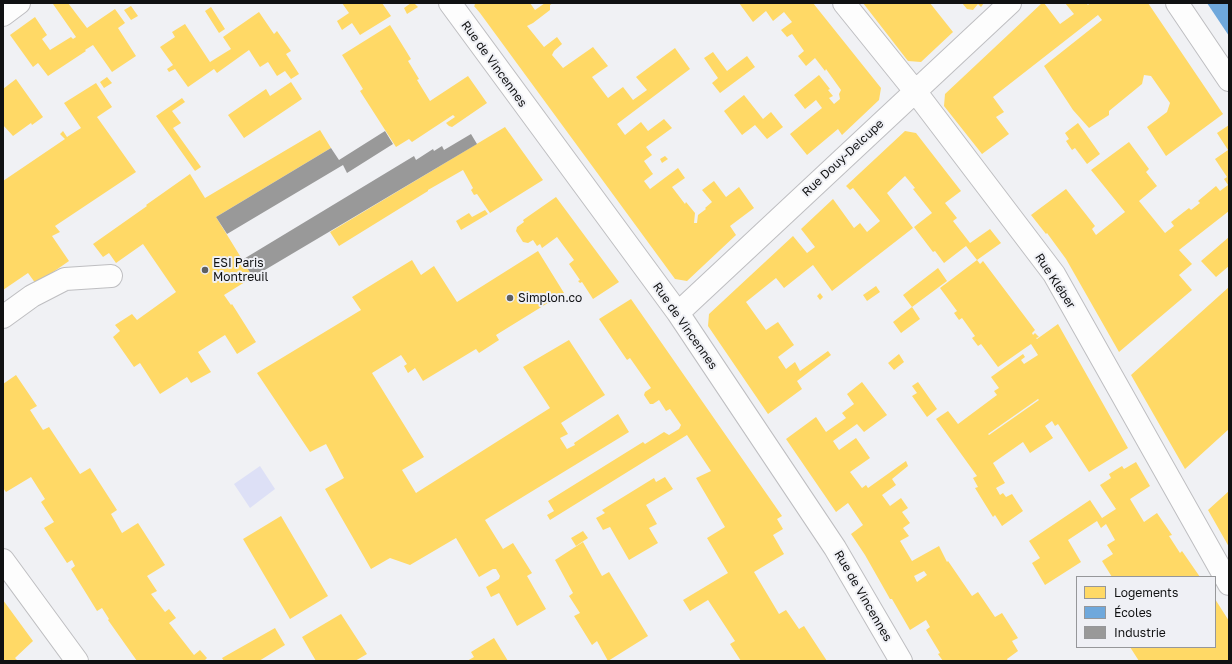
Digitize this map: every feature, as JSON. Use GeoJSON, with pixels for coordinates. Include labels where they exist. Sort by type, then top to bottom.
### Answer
{"type":"FeatureCollection","features":[{"type":"Feature","properties":{"kind":"street"},"geometry":{"type":"LineString","coordinates":[[3,15],[19,3]]}},
{"type":"Feature","properties":{"kind":"street","name":"Rue de Vincennes"},"geometry":{"type":"LineString","coordinates":[[450,3],[678,313],[835,548],[901,661]]}},
{"type":"Feature","properties":{"kind":"street","name":"Rue Kléber"},"geometry":{"type":"LineString","coordinates":[[844,3],[915,91],[1054,274],[1229,584]]}},
{"type":"Feature","properties":{"kind":"street","name":"Rue Douy-Delcupe"},"geometry":{"type":"LineString","coordinates":[[678,313],[1010,3]]}},
{"type":"Feature","properties":{"kind":"street"},"geometry":{"type":"LineString","coordinates":[[1177,3],[1229,80]]}},
{"type":"Feature","properties":{"kind":"street"},"geometry":{"type":"LineString","coordinates":[[3,317],[32,296],[65,280],[111,276]]}},
{"type":"Feature","properties":{"kind":"street"},"geometry":{"type":"LineString","coordinates":[[3,560],[77,661]]}},
{"type":"Feature","properties":{"kind":"shaded area"},"geometry":{"type":"Polygon","coordinates":[[[260,466],[275,489],[250,508],[234,484],[260,466]]]}},
{"type":"Feature","properties":{"kind":"building: Logements"},"geometry":{"type":"Polygon","coordinates":[[[68,3],[87,28],[115,9],[125,23],[118,28],[136,56],[112,72],[93,45],[48,76],[38,63],[33,67],[10,35],[35,17],[47,35],[42,39],[50,50],[71,37],[73,39],[76,37],[53,4],[68,3]]]}},
{"type":"Feature","properties":{"kind":"building: Logements"},"geometry":{"type":"Polygon","coordinates":[[[342,3],[382,3],[391,16],[360,35],[352,23],[342,30],[337,21],[349,13],[342,3]]]}},
{"type":"Feature","properties":{"kind":"building: Logements"},"geometry":{"type":"Polygon","coordinates":[[[411,3],[414,3],[418,7],[407,14],[404,8],[411,3]]]}},
{"type":"Feature","properties":{"kind":"building: Logements"},"geometry":{"type":"Polygon","coordinates":[[[474,3],[530,3],[535,10],[545,3],[553,3],[550,5],[550,10],[527,26],[544,47],[557,37],[562,44],[554,51],[552,55],[563,68],[593,47],[608,66],[592,77],[608,98],[623,87],[633,100],[647,90],[636,77],[675,48],[690,69],[617,124],[625,135],[641,122],[648,131],[664,119],[672,128],[646,147],[652,155],[644,161],[653,174],[644,181],[650,189],[678,168],[685,178],[672,187],[685,204],[686,202],[695,213],[694,223],[697,223],[698,215],[712,202],[702,190],[714,181],[726,197],[739,187],[754,208],[730,226],[736,235],[687,281],[675,279],[474,6],[474,3]]]}},
{"type":"Feature","properties":{"kind":"building: Logements"},"geometry":{"type":"Polygon","coordinates":[[[739,3],[813,3],[881,88],[879,100],[842,135],[838,129],[807,155],[790,134],[822,108],[816,100],[805,109],[794,95],[819,75],[830,89],[828,90],[833,96],[829,98],[834,104],[840,99],[839,94],[841,90],[826,69],[825,71],[815,58],[806,66],[798,56],[804,51],[792,34],[787,37],[781,30],[792,22],[784,12],[773,21],[766,11],[753,22],[739,3]]]}},
{"type":"Feature","properties":{"kind":"building: Logements"},"geometry":{"type":"Polygon","coordinates":[[[863,3],[930,3],[953,32],[921,62],[908,61],[863,3]]]}},
{"type":"Feature","properties":{"kind":"building: Logements"},"geometry":{"type":"Polygon","coordinates":[[[962,3],[984,3],[981,7],[978,4],[973,10],[967,9],[962,3]]]}},
{"type":"Feature","properties":{"kind":"building: Logements"},"geometry":{"type":"Polygon","coordinates":[[[1042,3],[1044,3],[1060,24],[1074,14],[1065,3],[1086,3],[1088,5],[1090,3],[1148,3],[1223,114],[1166,156],[1147,127],[1167,112],[1170,103],[1151,76],[1144,75],[1142,84],[1109,111],[1109,115],[1089,128],[1073,110],[1044,66],[1102,20],[1098,15],[993,97],[1004,112],[996,117],[1009,134],[982,154],[944,106],[945,94],[1042,3]]]}},
{"type":"Feature","properties":{"kind":"building: Logements"},"geometry":{"type":"Polygon","coordinates":[[[131,6],[138,16],[131,20],[124,10],[131,6]]]}},
{"type":"Feature","properties":{"kind":"building: Logements"},"geometry":{"type":"Polygon","coordinates":[[[211,7],[225,29],[219,33],[205,11],[211,7]]]}},
{"type":"Feature","properties":{"kind":"building: Logements"},"geometry":{"type":"Polygon","coordinates":[[[259,12],[274,34],[277,31],[291,51],[286,54],[299,74],[291,79],[285,71],[277,76],[268,62],[260,67],[249,50],[217,73],[214,69],[188,87],[175,69],[169,72],[167,69],[173,65],[160,47],[175,37],[172,32],[185,24],[210,62],[231,49],[223,37],[259,12]]]}},
{"type":"Feature","properties":{"kind":"building: Logements"},"geometry":{"type":"Polygon","coordinates":[[[390,25],[411,59],[408,61],[419,79],[417,80],[430,101],[468,76],[487,103],[452,127],[446,123],[455,117],[453,115],[412,142],[409,139],[396,147],[360,91],[363,89],[342,55],[390,25]]]}},
{"type":"Feature","properties":{"kind":"building: Logements"},"geometry":{"type":"Polygon","coordinates":[[[713,52],[727,71],[747,56],[755,67],[720,93],[712,83],[718,78],[704,58],[713,52]]]}},
{"type":"Feature","properties":{"kind":"building: Logements"},"geometry":{"type":"Polygon","coordinates":[[[107,77],[112,83],[104,88],[100,82],[107,77]]]}},
{"type":"Feature","properties":{"kind":"building: Logements"},"geometry":{"type":"Polygon","coordinates":[[[16,79],[43,117],[32,125],[31,123],[13,136],[3,125],[3,89],[16,79]]]}},
{"type":"Feature","properties":{"kind":"building: Logements"},"geometry":{"type":"Polygon","coordinates":[[[291,82],[302,99],[244,138],[228,115],[266,89],[270,96],[291,82]]]}},
{"type":"Feature","properties":{"kind":"building: Logements"},"geometry":{"type":"Polygon","coordinates":[[[96,83],[112,107],[97,117],[136,172],[55,226],[60,232],[52,236],[69,261],[36,284],[28,273],[3,290],[3,181],[65,139],[60,134],[63,131],[67,137],[81,128],[64,103],[96,83]]]}},
{"type":"Feature","properties":{"kind":"building: Logements"},"geometry":{"type":"Polygon","coordinates":[[[744,95],[763,119],[771,112],[783,127],[767,139],[755,125],[742,135],[724,111],[744,95]]]}},
{"type":"Feature","properties":{"kind":"building: Logements"},"geometry":{"type":"Polygon","coordinates":[[[182,98],[185,102],[172,111],[181,123],[173,128],[201,167],[195,171],[156,116],[182,98]]]}},
{"type":"Feature","properties":{"kind":"building: Logements"},"geometry":{"type":"Polygon","coordinates":[[[1078,123],[1100,154],[1087,164],[1075,148],[1072,150],[1066,141],[1069,139],[1065,133],[1078,123]]]}},
{"type":"Feature","properties":{"kind":"building: Logements"},"geometry":{"type":"Polygon","coordinates":[[[1229,125],[1229,211],[1179,250],[1192,264],[1179,275],[1192,290],[1119,352],[1066,259],[1047,233],[1046,234],[1031,215],[1066,189],[1095,226],[1092,229],[1096,235],[1125,212],[1091,170],[1129,142],[1149,169],[1146,172],[1157,186],[1139,201],[1165,233],[1174,226],[1171,222],[1189,208],[1191,210],[1200,203],[1198,201],[1216,186],[1220,191],[1228,185],[1224,179],[1227,177],[1215,159],[1228,150],[1217,133],[1229,125]]]}},
{"type":"Feature","properties":{"kind":"building: Logements"},"geometry":{"type":"Polygon","coordinates":[[[505,127],[543,180],[490,213],[477,194],[474,195],[471,190],[473,188],[463,170],[428,190],[339,246],[330,232],[505,127]]]}},
{"type":"Feature","properties":{"kind":"building: Logements","name":"ESI Paris Montreuil"},"geometry":{"type":"Polygon","coordinates":[[[320,130],[331,148],[216,217],[253,277],[224,295],[231,305],[232,304],[256,342],[237,354],[225,335],[198,352],[211,372],[191,383],[187,377],[160,394],[140,363],[134,367],[113,337],[120,331],[115,325],[132,314],[137,320],[176,292],[143,244],[116,263],[109,253],[103,257],[93,244],[190,174],[205,198],[320,130]]]}},
{"type":"Feature","properties":{"kind":"building: Logements"},"geometry":{"type":"Polygon","coordinates":[[[905,131],[916,133],[961,191],[945,203],[957,218],[953,221],[970,243],[990,229],[1001,243],[977,260],[966,246],[944,263],[935,251],[933,252],[914,227],[932,213],[913,189],[915,188],[905,176],[887,193],[913,228],[832,291],[813,265],[784,288],[776,278],[746,302],[766,330],[778,322],[794,345],[778,357],[786,369],[795,362],[800,371],[828,351],[831,355],[797,381],[802,389],[768,414],[708,326],[709,314],[793,236],[807,253],[815,247],[801,229],[833,199],[854,228],[860,223],[867,232],[880,221],[853,188],[850,190],[846,186],[905,131]]]}},
{"type":"Feature","properties":{"kind":"building: Logements"},"geometry":{"type":"Polygon","coordinates":[[[665,156],[668,159],[662,163],[660,159],[665,156]]]}},
{"type":"Feature","properties":{"kind":"building: Logements"},"geometry":{"type":"Polygon","coordinates":[[[556,197],[619,282],[593,299],[582,282],[580,283],[578,281],[580,280],[569,264],[574,260],[557,237],[542,248],[540,244],[537,246],[533,240],[528,243],[523,242],[516,231],[517,227],[524,222],[523,220],[556,197]]]}},
{"type":"Feature","properties":{"kind":"building: Logements"},"geometry":{"type":"Polygon","coordinates":[[[485,210],[488,214],[461,230],[456,221],[469,213],[472,217],[485,210]]]}},
{"type":"Feature","properties":{"kind":"building: Logements"},"geometry":{"type":"Polygon","coordinates":[[[1229,237],[1229,266],[1216,277],[1201,261],[1229,237]]]}},
{"type":"Feature","properties":{"kind":"building: Logements"},"geometry":{"type":"Polygon","coordinates":[[[538,251],[564,293],[496,335],[499,340],[479,353],[476,349],[423,381],[415,368],[408,373],[404,366],[407,364],[401,355],[372,373],[424,457],[402,470],[416,493],[550,408],[523,367],[569,340],[605,395],[561,423],[568,434],[560,438],[567,449],[575,445],[574,443],[618,414],[629,432],[485,520],[503,549],[513,543],[532,573],[527,576],[546,609],[517,626],[499,593],[491,597],[486,587],[499,579],[500,576],[496,569],[493,569],[479,577],[456,538],[410,565],[390,558],[371,569],[325,489],[344,478],[326,444],[310,452],[257,373],[361,310],[352,297],[412,260],[421,275],[434,266],[457,302],[538,251]]]}},
{"type":"Feature","properties":{"kind":"building: Logements"},"geometry":{"type":"Polygon","coordinates":[[[977,260],[980,264],[983,261],[1035,330],[1032,333],[1033,335],[1035,333],[1039,337],[1036,338],[1037,339],[1058,324],[1128,448],[1089,472],[1058,424],[1055,426],[1052,421],[1045,426],[1053,438],[1030,453],[1023,442],[993,463],[1005,483],[996,488],[1000,495],[1003,493],[1006,497],[1012,494],[1023,511],[1002,526],[995,515],[993,517],[975,488],[978,487],[973,478],[977,476],[936,419],[948,411],[958,424],[997,395],[994,391],[999,388],[991,377],[1023,354],[1025,357],[1021,360],[1024,364],[1038,355],[1031,344],[998,367],[981,344],[978,346],[972,338],[975,336],[962,318],[959,320],[954,313],[957,311],[940,288],[977,260]],[[1038,399],[988,434],[989,435],[1039,400],[1038,399]]]}},
{"type":"Feature","properties":{"kind":"building: Logements"},"geometry":{"type":"Polygon","coordinates":[[[938,268],[947,281],[912,307],[903,295],[938,268]]]}},
{"type":"Feature","properties":{"kind":"building: Logements"},"geometry":{"type":"Polygon","coordinates":[[[876,286],[880,292],[867,301],[863,295],[876,286]]]}},
{"type":"Feature","properties":{"kind":"building: Logements"},"geometry":{"type":"Polygon","coordinates":[[[1229,287],[1229,429],[1185,469],[1131,375],[1229,287]]]}},
{"type":"Feature","properties":{"kind":"building: Logements"},"geometry":{"type":"Polygon","coordinates":[[[820,293],[823,297],[820,300],[817,296],[820,293]]]}},
{"type":"Feature","properties":{"kind":"building: Logements"},"geometry":{"type":"Polygon","coordinates":[[[631,299],[782,516],[777,519],[783,529],[773,535],[784,554],[754,572],[779,614],[786,610],[799,629],[804,626],[827,661],[741,661],[730,644],[735,641],[708,600],[690,611],[683,600],[728,573],[707,538],[725,527],[696,478],[711,471],[687,435],[550,520],[547,515],[554,511],[548,501],[643,442],[645,444],[664,432],[669,435],[679,429],[681,425],[670,409],[666,411],[659,400],[653,404],[650,404],[644,395],[645,392],[651,388],[630,358],[627,360],[599,319],[631,299]]]}},
{"type":"Feature","properties":{"kind":"building: Logements"},"geometry":{"type":"Polygon","coordinates":[[[912,307],[920,319],[901,333],[893,322],[912,307]]]}},
{"type":"Feature","properties":{"kind":"building: Logements"},"geometry":{"type":"Polygon","coordinates":[[[899,354],[904,362],[894,370],[888,363],[899,354]]]}},
{"type":"Feature","properties":{"kind":"building: Logements"},"geometry":{"type":"Polygon","coordinates":[[[16,375],[37,406],[30,410],[43,430],[49,427],[80,474],[90,468],[117,510],[111,514],[122,533],[138,523],[165,565],[147,576],[157,591],[151,594],[165,612],[169,609],[176,618],[169,623],[194,655],[200,650],[207,658],[204,661],[137,661],[108,620],[109,619],[102,608],[97,611],[71,569],[75,566],[72,560],[67,563],[44,528],[54,522],[41,502],[45,499],[31,477],[6,492],[3,488],[3,384],[16,375]]]}},
{"type":"Feature","properties":{"kind":"building: Logements"},"geometry":{"type":"Polygon","coordinates":[[[862,382],[887,415],[864,432],[857,424],[833,441],[839,450],[856,438],[870,458],[850,472],[862,488],[866,485],[868,488],[906,461],[908,466],[892,479],[896,485],[882,495],[890,506],[901,498],[908,508],[902,512],[910,523],[903,528],[909,536],[900,541],[912,561],[939,546],[947,562],[948,561],[972,596],[978,592],[995,617],[1002,613],[1018,638],[1012,641],[1018,651],[1007,659],[1008,661],[943,661],[938,654],[940,653],[926,630],[930,627],[926,620],[910,630],[851,534],[863,525],[848,503],[836,512],[786,439],[816,417],[826,432],[846,418],[842,413],[854,404],[847,394],[862,382]],[[924,571],[914,576],[917,582],[927,575],[924,571]]]}},
{"type":"Feature","properties":{"kind":"building: Logements"},"geometry":{"type":"Polygon","coordinates":[[[918,382],[937,409],[927,417],[912,396],[917,393],[912,386],[918,382]]]}},
{"type":"Feature","properties":{"kind":"building: Logements"},"geometry":{"type":"Polygon","coordinates":[[[1136,462],[1150,486],[1130,499],[1144,522],[1157,513],[1172,535],[1169,536],[1180,553],[1182,551],[1199,576],[1111,576],[1102,561],[1113,554],[1107,545],[1115,540],[1106,524],[1101,528],[1097,521],[1068,540],[1081,562],[1045,585],[1032,563],[1040,558],[1029,541],[1090,500],[1102,518],[1116,509],[1100,485],[1111,478],[1109,474],[1122,466],[1124,469],[1136,462]]]}},
{"type":"Feature","properties":{"kind":"building: Logements"},"geometry":{"type":"Polygon","coordinates":[[[665,477],[673,489],[646,505],[657,524],[649,528],[658,543],[629,560],[610,527],[603,530],[596,518],[605,513],[602,510],[654,478],[656,482],[665,477]]]}},
{"type":"Feature","properties":{"kind":"building: Logements"},"geometry":{"type":"Polygon","coordinates":[[[1229,491],[1229,547],[1208,510],[1229,491]]]}},
{"type":"Feature","properties":{"kind":"building: Logements"},"geometry":{"type":"Polygon","coordinates":[[[281,516],[328,596],[290,619],[243,539],[281,516]]]}},
{"type":"Feature","properties":{"kind":"building: Logements"},"geometry":{"type":"Polygon","coordinates":[[[583,531],[588,538],[576,546],[571,538],[583,531]]]}},
{"type":"Feature","properties":{"kind":"building: Logements"},"geometry":{"type":"Polygon","coordinates":[[[583,542],[602,576],[609,572],[648,636],[608,661],[597,641],[592,645],[574,616],[580,613],[569,596],[573,593],[555,560],[583,542]]]}},
{"type":"Feature","properties":{"kind":"building: Logements"},"geometry":{"type":"Polygon","coordinates":[[[3,600],[33,641],[15,658],[18,661],[3,661],[3,600]]]}},
{"type":"Feature","properties":{"kind":"building: Logements"},"geometry":{"type":"Polygon","coordinates":[[[1216,601],[1229,621],[1229,661],[1139,661],[1131,648],[1216,648],[1216,601]]]}},
{"type":"Feature","properties":{"kind":"building: Logements"},"geometry":{"type":"Polygon","coordinates":[[[341,614],[367,654],[355,661],[316,661],[302,637],[341,614]]]}},
{"type":"Feature","properties":{"kind":"building: Logements"},"geometry":{"type":"Polygon","coordinates":[[[275,628],[285,645],[259,661],[224,661],[222,658],[275,628]]]}},
{"type":"Feature","properties":{"kind":"building: Logements"},"geometry":{"type":"Polygon","coordinates":[[[494,638],[508,661],[467,661],[474,657],[471,652],[494,638]]]}},
{"type":"Feature","properties":{"kind":"building: Écoles"},"geometry":{"type":"Polygon","coordinates":[[[1207,3],[1229,3],[1229,36],[1207,3]]]}},
{"type":"Feature","properties":{"kind":"building: Industrie"},"geometry":{"type":"Polygon","coordinates":[[[385,131],[393,144],[347,173],[343,165],[227,234],[216,217],[331,148],[339,160],[385,131]]]}},
{"type":"Feature","properties":{"kind":"building: Industrie"},"geometry":{"type":"Polygon","coordinates":[[[471,134],[477,144],[253,277],[242,260],[414,156],[416,160],[433,149],[434,151],[442,146],[444,150],[471,134]]]}},
{"type":"Feature","properties":{"kind":"place","name":"ESI Paris Montreuil"},"geometry":{"type":"Point","coordinates":[205,270]}},
{"type":"Feature","properties":{"kind":"place","name":"Simplon.co"},"geometry":{"type":"Point","coordinates":[510,298]}}]}
